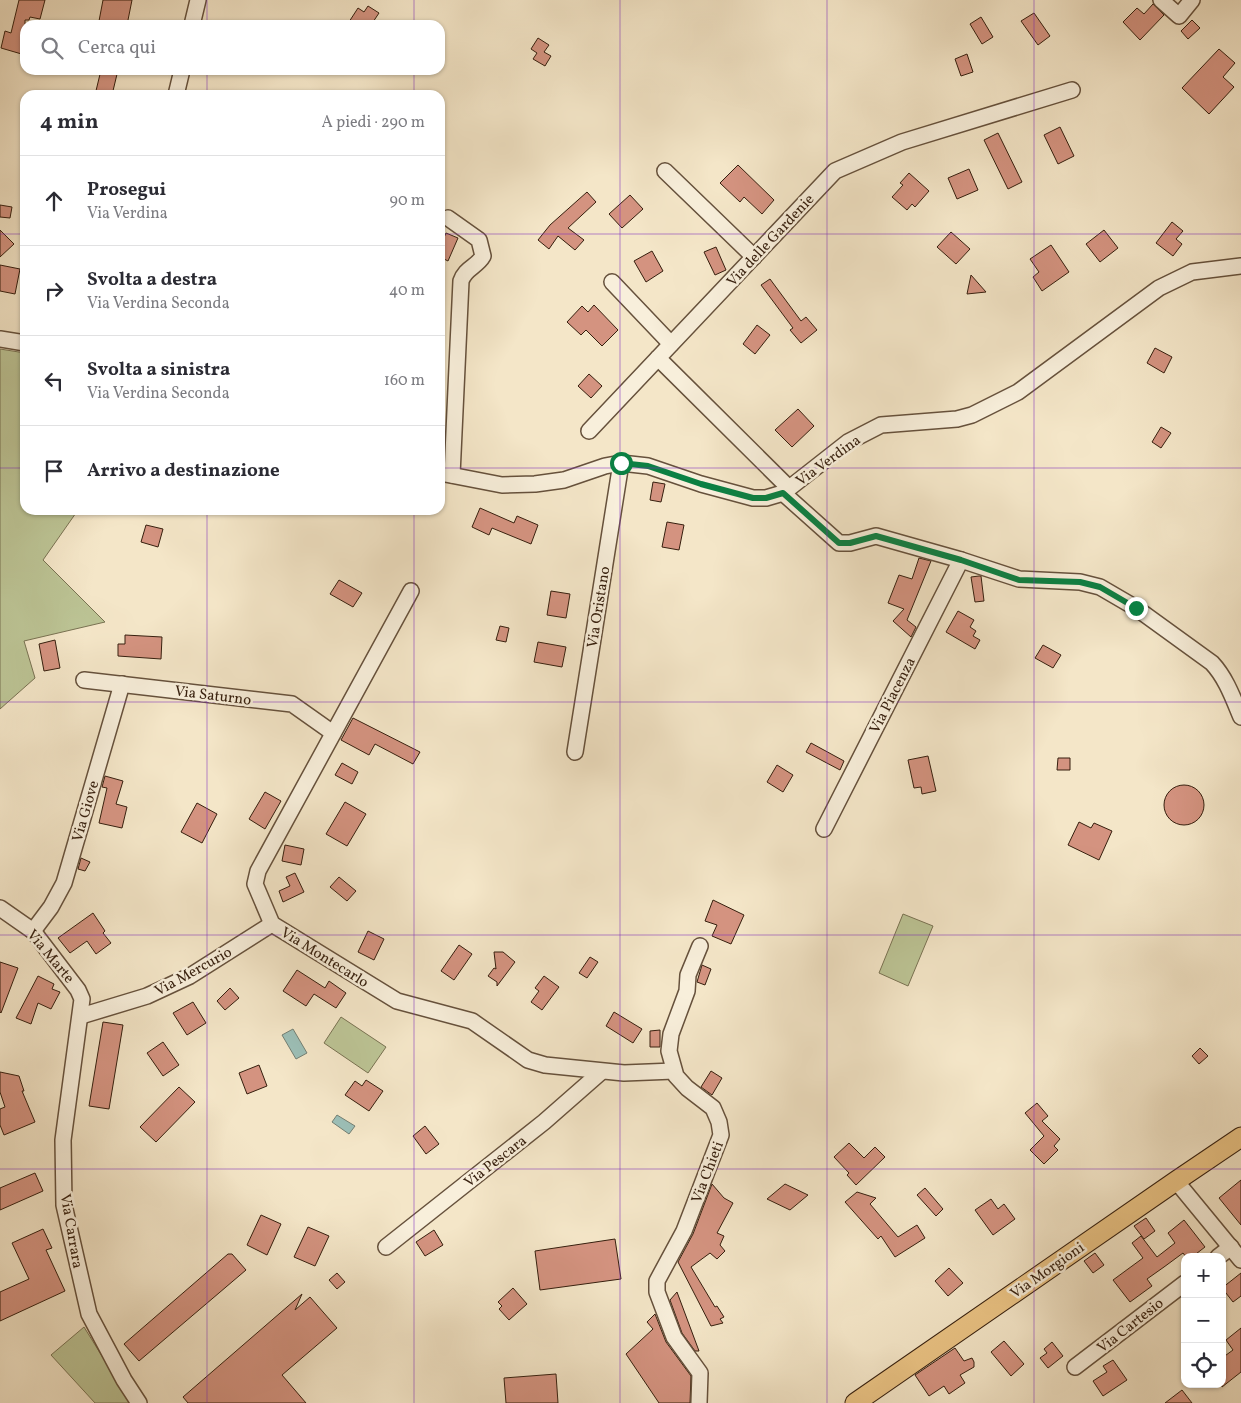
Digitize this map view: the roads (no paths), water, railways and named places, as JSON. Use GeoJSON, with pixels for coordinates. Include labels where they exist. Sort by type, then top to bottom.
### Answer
{"type":"FeatureCollection","features":[{"type":"Feature","properties":{"kind":"main road","name":"Via Morgioni"},"geometry":{"type":"LineString","coordinates":[[854,1403],[1241,1137]]}},
{"type":"Feature","properties":{"kind":"street"},"geometry":{"type":"LineString","coordinates":[[193,20],[198,0]]}},
{"type":"Feature","properties":{"kind":"street"},"geometry":{"type":"LineString","coordinates":[[1161,0],[1179,16],[1192,0]]}},
{"type":"Feature","properties":{"kind":"street"},"geometry":{"type":"LineString","coordinates":[[177,90],[181,75]]}},
{"type":"Feature","properties":{"kind":"street","name":"Via delle Gardenie"},"geometry":{"type":"LineString","coordinates":[[589,431],[835,171],[902,142],[1072,90]]}},
{"type":"Feature","properties":{"kind":"street"},"geometry":{"type":"LineString","coordinates":[[665,171],[754,257]]}},
{"type":"Feature","properties":{"kind":"street"},"geometry":{"type":"LineString","coordinates":[[446,474],[461,282],[468,268],[483,256],[478,240],[448,218]]}},
{"type":"Feature","properties":{"kind":"street","name":"Via Verdina"},"geometry":{"type":"LineString","coordinates":[[446,474],[502,485],[535,484],[564,480],[605,466],[621,463],[648,466],[701,484],[753,498],[766,498],[786,490],[848,442],[881,425],[957,419],[972,416],[1018,392],[1159,288],[1192,272],[1241,266]]}},
{"type":"Feature","properties":{"kind":"street"},"geometry":{"type":"LineString","coordinates":[[612,282],[671,344]]}},
{"type":"Feature","properties":{"kind":"street"},"geometry":{"type":"LineString","coordinates":[[0,339],[20,342]]}},
{"type":"Feature","properties":{"kind":"street"},"geometry":{"type":"LineString","coordinates":[[658,358],[839,543],[850,543],[876,536],[961,560],[1019,580],[1080,582],[1100,587],[1136,608],[1212,663],[1227,684],[1241,717]]}},
{"type":"Feature","properties":{"kind":"street","name":"Via Oristano"},"geometry":{"type":"LineString","coordinates":[[575,752],[621,463]]}},
{"type":"Feature","properties":{"kind":"street","name":"Via Piacenza"},"geometry":{"type":"LineString","coordinates":[[824,829],[961,560]]}},
{"type":"Feature","properties":{"kind":"street","name":"Via Montecarlo"},"geometry":{"type":"LineString","coordinates":[[411,591],[258,871],[255,884],[272,924],[397,1001],[472,1021],[528,1060],[545,1065],[601,1072],[674,1071]]}},
{"type":"Feature","properties":{"kind":"street","name":"Via Saturno"},"geometry":{"type":"LineString","coordinates":[[84,680],[292,704],[334,732]]}},
{"type":"Feature","properties":{"kind":"street","name":"Via Giove"},"geometry":{"type":"LineString","coordinates":[[33,931],[51,907],[64,883],[122,684]]}},
{"type":"Feature","properties":{"kind":"street","name":"Via Marte"},"geometry":{"type":"LineString","coordinates":[[0,908],[33,931],[78,990],[82,999],[81,1016]]}},
{"type":"Feature","properties":{"kind":"street","name":"Via Mercurio"},"geometry":{"type":"LineString","coordinates":[[81,1016],[147,996],[190,976],[272,924]]}},
{"type":"Feature","properties":{"kind":"street","name":"Via Chieti"},"geometry":{"type":"LineString","coordinates":[[699,1403],[700,1373],[674,1337],[657,1292],[657,1282],[684,1231],[721,1135],[719,1122],[713,1108],[687,1088],[674,1071],[669,1050],[672,1034],[685,998],[688,975],[700,946]]}},
{"type":"Feature","properties":{"kind":"street","name":"Via Carrara"},"geometry":{"type":"LineString","coordinates":[[81,1016],[63,1140],[64,1205],[89,1314],[124,1380],[139,1403]]}},
{"type":"Feature","properties":{"kind":"street","name":"Via Pescara"},"geometry":{"type":"LineString","coordinates":[[386,1246],[544,1122],[601,1072]]}},
{"type":"Feature","properties":{"kind":"street"},"geometry":{"type":"LineString","coordinates":[[1176,1180],[1241,1260]]}},
{"type":"Feature","properties":{"kind":"street"},"geometry":{"type":"LineString","coordinates":[[1223,1253],[1231,1247]]}},
{"type":"Feature","properties":{"kind":"street","name":"Via Cartesio"},"geometry":{"type":"LineString","coordinates":[[1075,1367],[1181,1286]]}},
{"type":"Feature","properties":{"kind":"water"},"geometry":{"type":"Polygon","coordinates":[[[293,1029],[307,1053],[296,1059],[282,1035],[293,1029]]]}},
{"type":"Feature","properties":{"kind":"water"},"geometry":{"type":"Polygon","coordinates":[[[337,1115],[355,1126],[349,1134],[332,1122],[337,1115]]]}}]}
